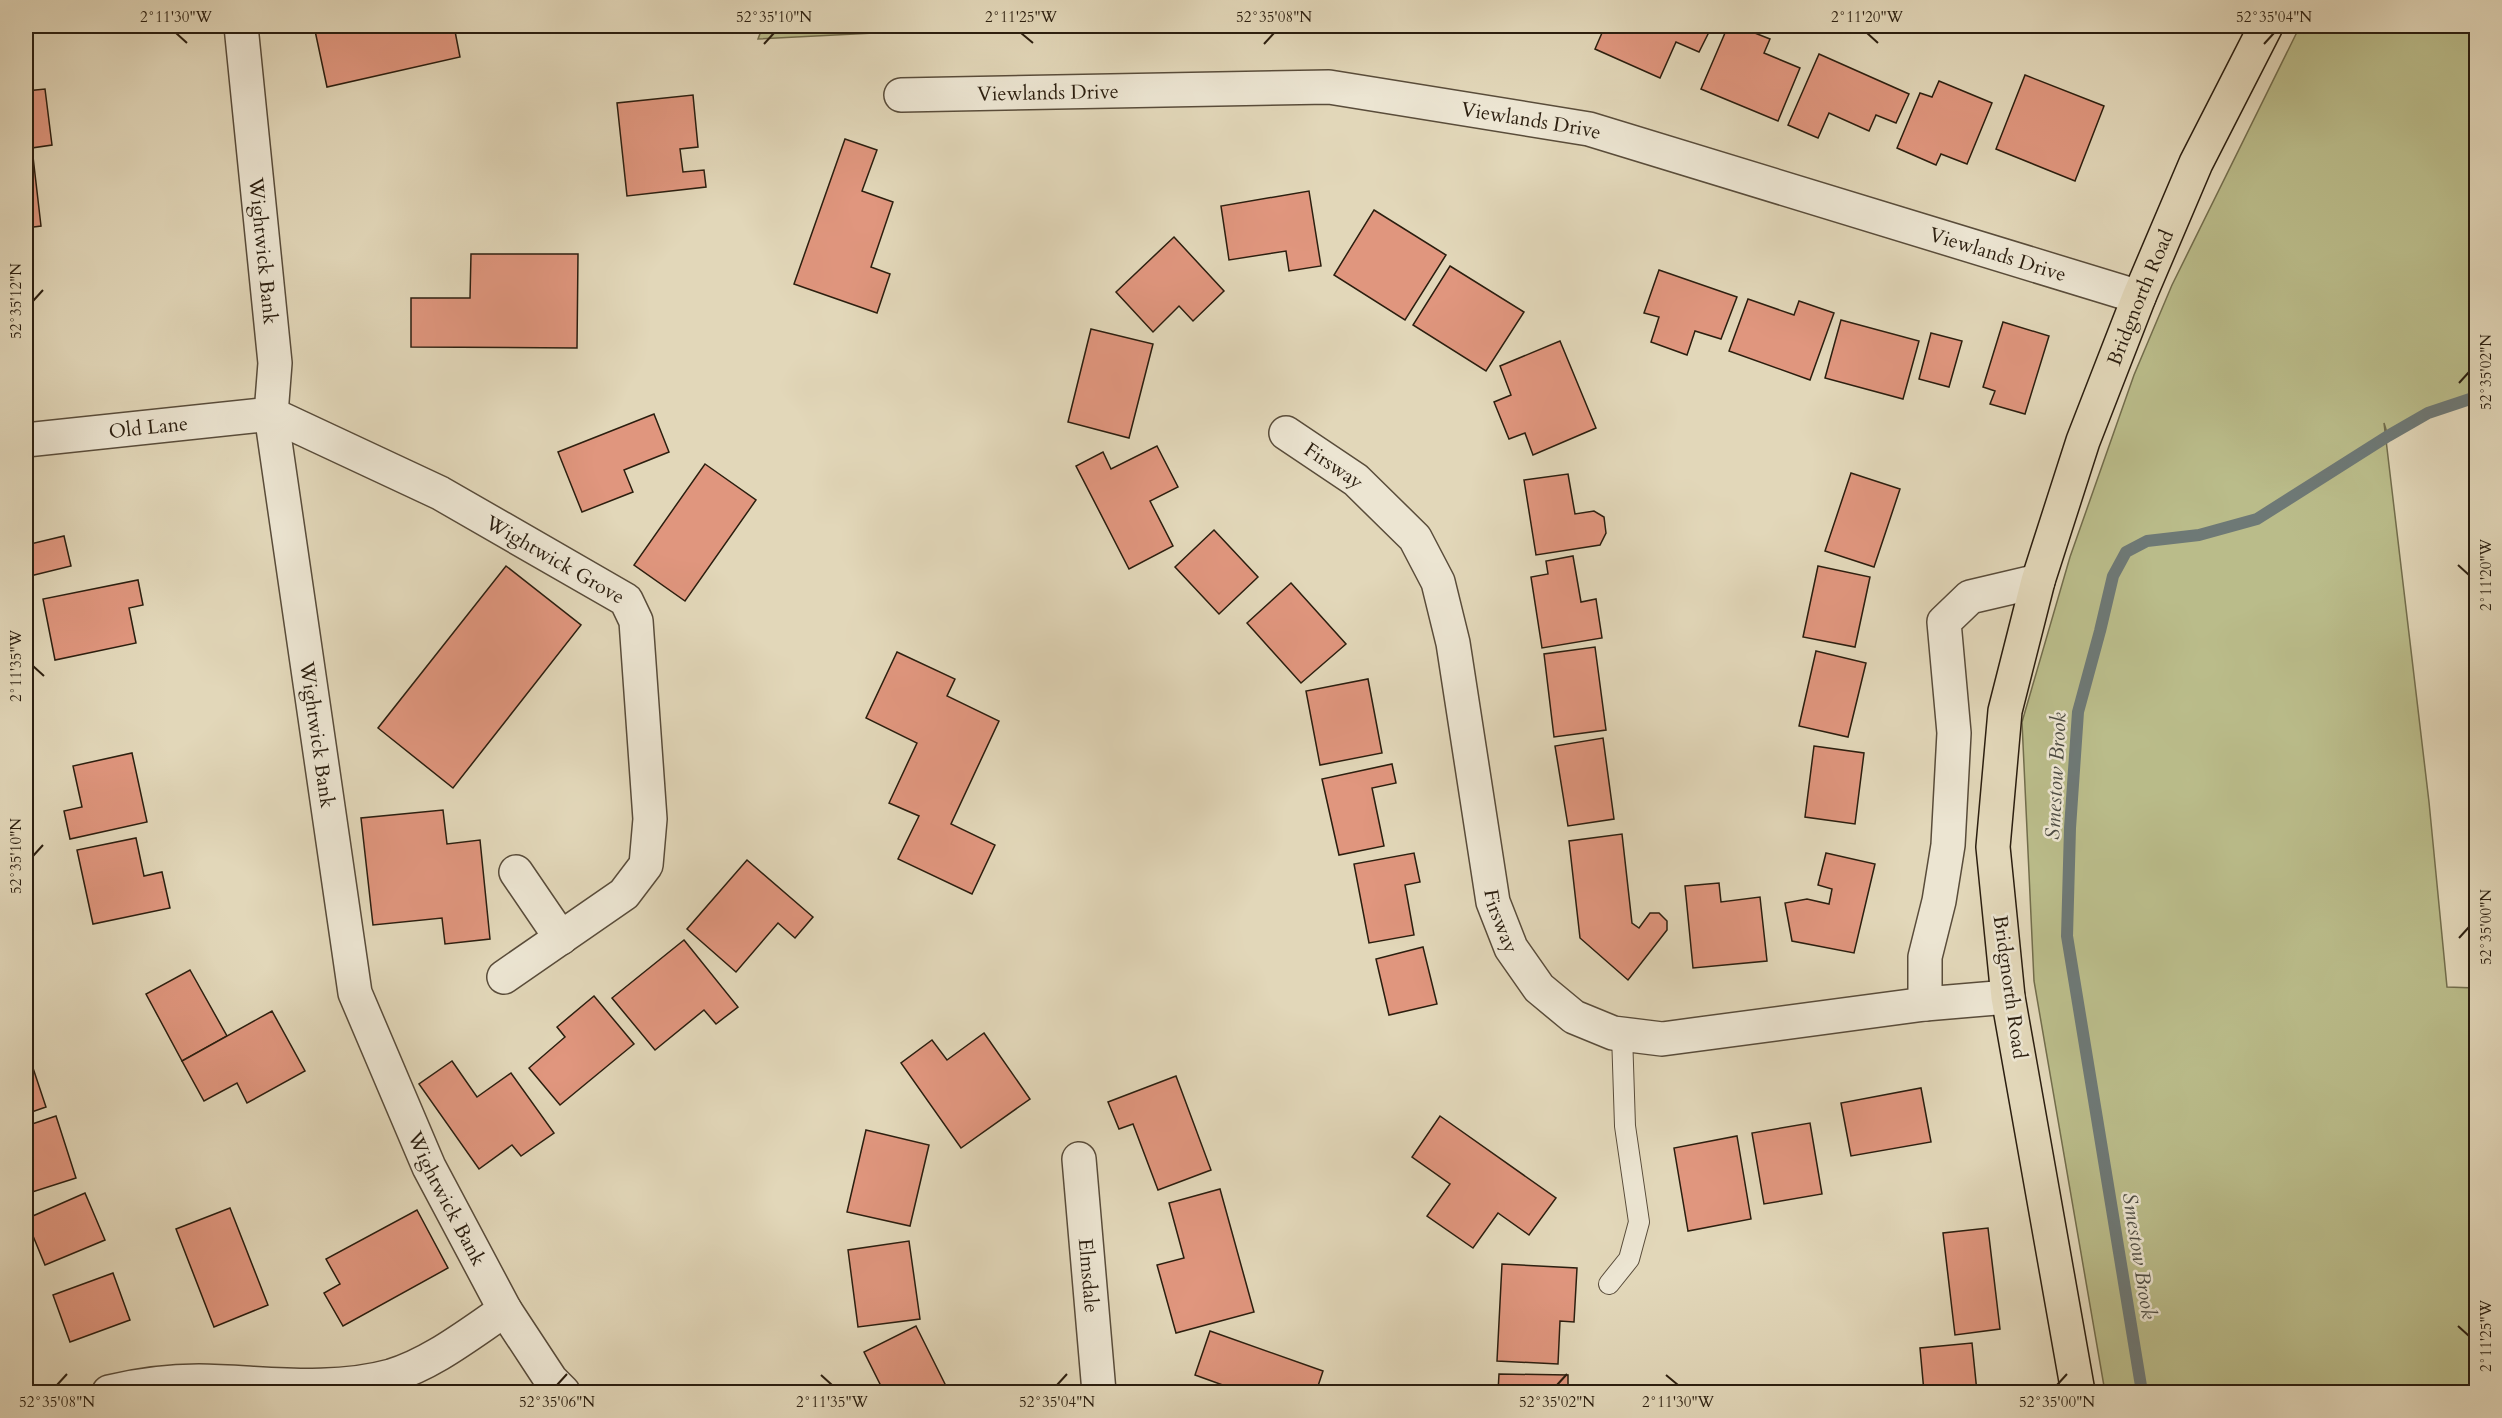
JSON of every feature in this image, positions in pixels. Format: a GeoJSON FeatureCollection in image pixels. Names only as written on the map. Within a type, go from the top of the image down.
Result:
{"type":"FeatureCollection","features":[{"type":"Feature","properties":{"kind":"highway","name":"Bridgnorth Road"},"geometry":{"type":"LineString","coordinates":[[2078,1392],[2008,997],[1994,847],[2005,711],[2038,581],[2083,441],[2139,297],[2196,162],[2266,26]]}},
{"type":"Feature","properties":{"kind":"street","name":"Wightwick Bank"},"geometry":{"type":"LineString","coordinates":[[241,26],[275,363],[271,414],[355,993],[429,1167],[505,1310],[551,1380],[563,1392]]}},
{"type":"Feature","properties":{"kind":"street","name":"Viewlands Drive"},"geometry":{"type":"LineString","coordinates":[[901,95],[1329,87],[1589,129],[2139,297]]}},
{"type":"Feature","properties":{"kind":"street","name":"Old Lane"},"geometry":{"type":"LineString","coordinates":[[26,440],[271,414]]}},
{"type":"Feature","properties":{"kind":"street","name":"Wightwick Grove"},"geometry":{"type":"LineString","coordinates":[[271,414],[440,493],[626,600],[636,621],[650,819],[646,865],[624,894],[504,977]]}},
{"type":"Feature","properties":{"kind":"street","name":"Firsway"},"geometry":{"type":"LineString","coordinates":[[1286,433],[1356,480],[1415,538],[1438,582],[1453,643],[1493,902],[1511,948],[1539,988],[1574,1017],[1622,1034],[1662,1039],[1925,1004],[2008,997]]}},
{"type":"Feature","properties":{"kind":"street"},"geometry":{"type":"LineString","coordinates":[[1925,1004],[1925,957],[1939,901],[1948,845],[1953,755],[1954,733],[1944,622],[1971,597],[2038,581]]}},
{"type":"Feature","properties":{"kind":"street"},"geometry":{"type":"LineString","coordinates":[[516,872],[561,938]]}},
{"type":"Feature","properties":{"kind":"street","name":"Elmsdale"},"geometry":{"type":"LineString","coordinates":[[1079,1159],[1099,1392]]}},
{"type":"Feature","properties":{"kind":"street"},"geometry":{"type":"LineString","coordinates":[[128,1390],[197,1381],[341,1386],[392,1375],[443,1353],[505,1310]]}},
{"type":"Feature","properties":{"kind":"lane"},"geometry":{"type":"LineString","coordinates":[[1609,1284],[1629,1259],[1639,1222],[1625,1126],[1622,1034]]}},
{"type":"Feature","properties":{"kind":"green space"},"geometry":{"type":"Polygon","coordinates":[[[763,26],[1011,26],[758,39],[763,26]]]}},
{"type":"Feature","properties":{"kind":"green space"},"geometry":{"type":"Polygon","coordinates":[[[2300,26],[2476,26],[2476,397],[2428,413],[2388,436],[2384,423],[2429,802],[2447,987],[2476,988],[2476,1392],[2105,1392],[2034,981],[2022,722],[2070,557],[2134,375],[2172,285],[2300,26]]]}},
{"type":"Feature","properties":{"kind":"building"},"geometry":{"type":"Polygon","coordinates":[[[314,26],[454,26],[460,57],[327,87],[314,26]]]}},
{"type":"Feature","properties":{"kind":"building"},"geometry":{"type":"Polygon","coordinates":[[[1605,26],[1712,26],[1699,52],[1676,42],[1660,78],[1595,49],[1605,26]]]}},
{"type":"Feature","properties":{"kind":"building"},"geometry":{"type":"Polygon","coordinates":[[[1728,26],[1737,26],[1770,39],[1764,53],[1800,68],[1778,121],[1701,89],[1728,26]]]}},
{"type":"Feature","properties":{"kind":"building"},"geometry":{"type":"Polygon","coordinates":[[[1819,54],[1909,94],[1896,123],[1876,115],[1869,131],[1829,113],[1818,138],[1788,125],[1819,54]]]}},
{"type":"Feature","properties":{"kind":"building"},"geometry":{"type":"Polygon","coordinates":[[[2025,75],[2104,106],[2075,181],[1996,149],[2025,75]]]}},
{"type":"Feature","properties":{"kind":"building"},"geometry":{"type":"Polygon","coordinates":[[[1939,81],[1992,103],[1967,164],[1941,154],[1936,165],[1897,148],[1920,93],[1932,97],[1939,81]]]}},
{"type":"Feature","properties":{"kind":"building"},"geometry":{"type":"Polygon","coordinates":[[[45,89],[52,145],[32,148],[41,226],[26,228],[26,91],[45,89]]]}},
{"type":"Feature","properties":{"kind":"building"},"geometry":{"type":"Polygon","coordinates":[[[693,95],[698,147],[680,149],[683,172],[704,170],[706,187],[627,196],[617,103],[693,95]]]}},
{"type":"Feature","properties":{"kind":"building"},"geometry":{"type":"Polygon","coordinates":[[[845,139],[877,150],[862,191],[893,202],[871,267],[890,274],[877,313],[794,284],[845,139]]]}},
{"type":"Feature","properties":{"kind":"building"},"geometry":{"type":"Polygon","coordinates":[[[1309,191],[1321,266],[1289,271],[1286,251],[1229,260],[1221,206],[1309,191]]]}},
{"type":"Feature","properties":{"kind":"building"},"geometry":{"type":"Polygon","coordinates":[[[1374,210],[1446,255],[1405,320],[1334,275],[1374,210]]]}},
{"type":"Feature","properties":{"kind":"building"},"geometry":{"type":"Polygon","coordinates":[[[1174,237],[1224,291],[1193,321],[1179,306],[1153,332],[1116,292],[1174,237]]]}},
{"type":"Feature","properties":{"kind":"building"},"geometry":{"type":"Polygon","coordinates":[[[471,254],[578,254],[577,348],[411,347],[411,298],[470,298],[471,254]]]}},
{"type":"Feature","properties":{"kind":"building"},"geometry":{"type":"Polygon","coordinates":[[[1450,266],[1524,312],[1486,371],[1413,325],[1450,266]]]}},
{"type":"Feature","properties":{"kind":"building"},"geometry":{"type":"Polygon","coordinates":[[[1659,270],[1737,297],[1721,339],[1695,331],[1687,355],[1651,342],[1659,317],[1644,313],[1659,270]]]}},
{"type":"Feature","properties":{"kind":"building"},"geometry":{"type":"Polygon","coordinates":[[[1748,299],[1794,315],[1799,301],[1834,313],[1810,380],[1729,351],[1748,299]]]}},
{"type":"Feature","properties":{"kind":"building"},"geometry":{"type":"Polygon","coordinates":[[[1841,320],[1919,341],[1903,399],[1825,378],[1841,320]]]}},
{"type":"Feature","properties":{"kind":"building"},"geometry":{"type":"Polygon","coordinates":[[[2003,322],[2049,336],[2025,414],[1990,404],[1995,391],[1983,387],[2003,322]]]}},
{"type":"Feature","properties":{"kind":"building"},"geometry":{"type":"Polygon","coordinates":[[[1091,329],[1153,344],[1129,438],[1068,422],[1091,329]]]}},
{"type":"Feature","properties":{"kind":"building"},"geometry":{"type":"Polygon","coordinates":[[[1931,333],[1962,341],[1949,387],[1919,379],[1931,333]]]}},
{"type":"Feature","properties":{"kind":"building"},"geometry":{"type":"Polygon","coordinates":[[[1560,341],[1596,428],[1533,455],[1525,433],[1509,439],[1494,402],[1511,395],[1500,366],[1560,341]]]}},
{"type":"Feature","properties":{"kind":"building"},"geometry":{"type":"Polygon","coordinates":[[[654,414],[669,452],[624,470],[633,492],[582,512],[558,452],[654,414]]]}},
{"type":"Feature","properties":{"kind":"building"},"geometry":{"type":"Polygon","coordinates":[[[1157,446],[1178,487],[1150,501],[1173,546],[1129,569],[1076,466],[1103,452],[1111,469],[1157,446]]]}},
{"type":"Feature","properties":{"kind":"building"},"geometry":{"type":"Polygon","coordinates":[[[705,464],[756,500],[685,601],[634,565],[705,464]]]}},
{"type":"Feature","properties":{"kind":"building"},"geometry":{"type":"Polygon","coordinates":[[[1851,473],[1900,489],[1874,567],[1825,551],[1851,473]]]}},
{"type":"Feature","properties":{"kind":"building"},"geometry":{"type":"Polygon","coordinates":[[[1568,474],[1575,514],[1594,511],[1604,517],[1606,533],[1600,545],[1536,555],[1524,480],[1568,474]]]}},
{"type":"Feature","properties":{"kind":"building"},"geometry":{"type":"Polygon","coordinates":[[[1214,530],[1258,577],[1219,614],[1175,567],[1214,530]]]}},
{"type":"Feature","properties":{"kind":"building"},"geometry":{"type":"Polygon","coordinates":[[[64,536],[71,566],[26,577],[26,545],[64,536]]]}},
{"type":"Feature","properties":{"kind":"building"},"geometry":{"type":"Polygon","coordinates":[[[1573,556],[1581,602],[1596,599],[1602,638],[1542,648],[1531,577],[1548,574],[1546,561],[1573,556]]]}},
{"type":"Feature","properties":{"kind":"building"},"geometry":{"type":"Polygon","coordinates":[[[506,566],[581,625],[453,788],[378,728],[506,566]]]}},
{"type":"Feature","properties":{"kind":"building"},"geometry":{"type":"Polygon","coordinates":[[[1818,566],[1870,577],[1855,647],[1803,637],[1818,566]]]}},
{"type":"Feature","properties":{"kind":"building"},"geometry":{"type":"Polygon","coordinates":[[[138,580],[143,605],[129,608],[136,643],[55,660],[43,599],[138,580]]]}},
{"type":"Feature","properties":{"kind":"building"},"geometry":{"type":"Polygon","coordinates":[[[1291,583],[1346,644],[1301,683],[1247,623],[1291,583]]]}},
{"type":"Feature","properties":{"kind":"building"},"geometry":{"type":"Polygon","coordinates":[[[1595,647],[1606,730],[1554,737],[1544,654],[1595,647]]]}},
{"type":"Feature","properties":{"kind":"building"},"geometry":{"type":"Polygon","coordinates":[[[1816,651],[1866,663],[1848,737],[1799,726],[1816,651]]]}},
{"type":"Feature","properties":{"kind":"building"},"geometry":{"type":"Polygon","coordinates":[[[897,652],[955,679],[947,696],[999,721],[951,824],[995,845],[972,894],[898,859],[919,816],[889,803],[917,743],[866,718],[897,652]]]}},
{"type":"Feature","properties":{"kind":"building"},"geometry":{"type":"Polygon","coordinates":[[[1368,679],[1382,753],[1320,765],[1306,691],[1368,679]]]}},
{"type":"Feature","properties":{"kind":"building"},"geometry":{"type":"Polygon","coordinates":[[[1603,738],[1614,819],[1568,826],[1555,746],[1603,738]]]}},
{"type":"Feature","properties":{"kind":"building"},"geometry":{"type":"Polygon","coordinates":[[[1814,746],[1864,753],[1855,824],[1805,817],[1814,746]]]}},
{"type":"Feature","properties":{"kind":"building"},"geometry":{"type":"Polygon","coordinates":[[[132,753],[147,822],[70,839],[64,811],[82,807],[73,766],[132,753]]]}},
{"type":"Feature","properties":{"kind":"building"},"geometry":{"type":"Polygon","coordinates":[[[1392,764],[1396,783],[1372,788],[1384,846],[1339,855],[1322,779],[1392,764]]]}},
{"type":"Feature","properties":{"kind":"building"},"geometry":{"type":"Polygon","coordinates":[[[443,810],[447,844],[480,840],[490,939],[445,944],[442,918],[373,925],[361,818],[443,810]]]}},
{"type":"Feature","properties":{"kind":"building"},"geometry":{"type":"Polygon","coordinates":[[[1622,834],[1632,923],[1639,928],[1650,913],[1659,913],[1667,921],[1667,930],[1628,980],[1580,938],[1569,841],[1622,834]]]}},
{"type":"Feature","properties":{"kind":"building"},"geometry":{"type":"Polygon","coordinates":[[[136,838],[144,876],[162,872],[170,908],[93,924],[77,850],[136,838]]]}},
{"type":"Feature","properties":{"kind":"building"},"geometry":{"type":"Polygon","coordinates":[[[1414,853],[1420,882],[1405,885],[1414,935],[1369,943],[1354,864],[1414,853]]]}},
{"type":"Feature","properties":{"kind":"building"},"geometry":{"type":"Polygon","coordinates":[[[1826,853],[1875,864],[1854,953],[1792,941],[1785,903],[1807,899],[1829,904],[1832,889],[1818,885],[1826,853]]]}},
{"type":"Feature","properties":{"kind":"building"},"geometry":{"type":"Polygon","coordinates":[[[747,860],[813,917],[795,938],[778,923],[736,972],[687,929],[747,860]]]}},
{"type":"Feature","properties":{"kind":"building"},"geometry":{"type":"Polygon","coordinates":[[[1719,883],[1721,902],[1760,897],[1767,961],[1693,968],[1685,886],[1719,883]]]}},
{"type":"Feature","properties":{"kind":"building"},"geometry":{"type":"Polygon","coordinates":[[[684,940],[738,1007],[716,1024],[704,1010],[655,1050],[612,998],[684,940]]]}},
{"type":"Feature","properties":{"kind":"building"},"geometry":{"type":"Polygon","coordinates":[[[1423,947],[1437,1004],[1389,1015],[1376,959],[1423,947]]]}},
{"type":"Feature","properties":{"kind":"building"},"geometry":{"type":"Polygon","coordinates":[[[190,970],[227,1036],[182,1061],[146,994],[190,970]]]}},
{"type":"Feature","properties":{"kind":"building"},"geometry":{"type":"Polygon","coordinates":[[[594,996],[634,1044],[560,1105],[529,1068],[565,1037],[557,1027],[594,996]]]}},
{"type":"Feature","properties":{"kind":"building"},"geometry":{"type":"Polygon","coordinates":[[[272,1011],[305,1071],[247,1103],[237,1083],[204,1101],[182,1061],[272,1011]]]}},
{"type":"Feature","properties":{"kind":"building"},"geometry":{"type":"Polygon","coordinates":[[[984,1033],[1030,1099],[961,1148],[901,1063],[932,1040],[947,1060],[984,1033]]]}},
{"type":"Feature","properties":{"kind":"building"},"geometry":{"type":"Polygon","coordinates":[[[26,1047],[46,1107],[26,1114],[26,1047]]]}},
{"type":"Feature","properties":{"kind":"building"},"geometry":{"type":"Polygon","coordinates":[[[452,1061],[477,1097],[511,1073],[554,1133],[521,1156],[512,1145],[479,1169],[419,1084],[452,1061]]]}},
{"type":"Feature","properties":{"kind":"building"},"geometry":{"type":"Polygon","coordinates":[[[1176,1076],[1211,1170],[1158,1190],[1133,1124],[1119,1129],[1108,1102],[1176,1076]]]}},
{"type":"Feature","properties":{"kind":"building"},"geometry":{"type":"Polygon","coordinates":[[[1921,1088],[1931,1142],[1851,1156],[1841,1103],[1921,1088]]]}},
{"type":"Feature","properties":{"kind":"building"},"geometry":{"type":"Polygon","coordinates":[[[56,1116],[76,1178],[26,1194],[26,1126],[56,1116]]]}},
{"type":"Feature","properties":{"kind":"building"},"geometry":{"type":"Polygon","coordinates":[[[1440,1116],[1556,1198],[1529,1235],[1498,1213],[1473,1248],[1427,1216],[1450,1184],[1412,1157],[1440,1116]]]}},
{"type":"Feature","properties":{"kind":"building"},"geometry":{"type":"Polygon","coordinates":[[[1810,1123],[1822,1194],[1764,1204],[1752,1133],[1810,1123]]]}},
{"type":"Feature","properties":{"kind":"building"},"geometry":{"type":"Polygon","coordinates":[[[866,1130],[929,1145],[910,1226],[847,1212],[866,1130]]]}},
{"type":"Feature","properties":{"kind":"building"},"geometry":{"type":"Polygon","coordinates":[[[1737,1136],[1751,1219],[1688,1231],[1674,1148],[1737,1136]]]}},
{"type":"Feature","properties":{"kind":"building"},"geometry":{"type":"Polygon","coordinates":[[[1220,1189],[1254,1312],[1176,1333],[1157,1265],[1184,1258],[1169,1203],[1220,1189]]]}},
{"type":"Feature","properties":{"kind":"building"},"geometry":{"type":"Polygon","coordinates":[[[85,1193],[105,1240],[45,1265],[26,1219],[85,1193]]]}},
{"type":"Feature","properties":{"kind":"building"},"geometry":{"type":"Polygon","coordinates":[[[230,1208],[268,1305],[214,1327],[176,1229],[230,1208]]]}},
{"type":"Feature","properties":{"kind":"building"},"geometry":{"type":"Polygon","coordinates":[[[417,1210],[448,1268],[343,1326],[324,1293],[340,1284],[326,1259],[417,1210]]]}},
{"type":"Feature","properties":{"kind":"building"},"geometry":{"type":"Polygon","coordinates":[[[1988,1228],[2000,1329],[1955,1335],[1943,1233],[1988,1228]]]}},
{"type":"Feature","properties":{"kind":"building"},"geometry":{"type":"Polygon","coordinates":[[[909,1241],[920,1319],[858,1327],[848,1250],[909,1241]]]}},
{"type":"Feature","properties":{"kind":"building"},"geometry":{"type":"Polygon","coordinates":[[[1502,1264],[1577,1268],[1574,1322],[1560,1321],[1558,1364],[1497,1361],[1502,1264]]]}},
{"type":"Feature","properties":{"kind":"building"},"geometry":{"type":"Polygon","coordinates":[[[113,1273],[130,1320],[70,1342],[53,1295],[113,1273]]]}},
{"type":"Feature","properties":{"kind":"building"},"geometry":{"type":"Polygon","coordinates":[[[916,1326],[949,1392],[884,1392],[864,1352],[916,1326]]]}},
{"type":"Feature","properties":{"kind":"building"},"geometry":{"type":"Polygon","coordinates":[[[1210,1331],[1323,1371],[1316,1392],[1242,1392],[1195,1375],[1210,1331]]]}},
{"type":"Feature","properties":{"kind":"building"},"geometry":{"type":"Polygon","coordinates":[[[1972,1343],[1977,1392],[1924,1392],[1920,1348],[1972,1343]]]}},
{"type":"Feature","properties":{"kind":"building"},"geometry":{"type":"Polygon","coordinates":[[[1499,1374],[1568,1375],[1568,1392],[1498,1392],[1499,1374]]]}},
{"type":"Feature","properties":{"kind":"waterway","name":"Smestow Brook"},"geometry":{"type":"LineString","coordinates":[[2142,1392],[2067,936],[2070,828],[2078,712],[2113,576],[2126,552],[2147,541],[2199,535],[2257,519],[2428,413],[2476,397]]}}]}
